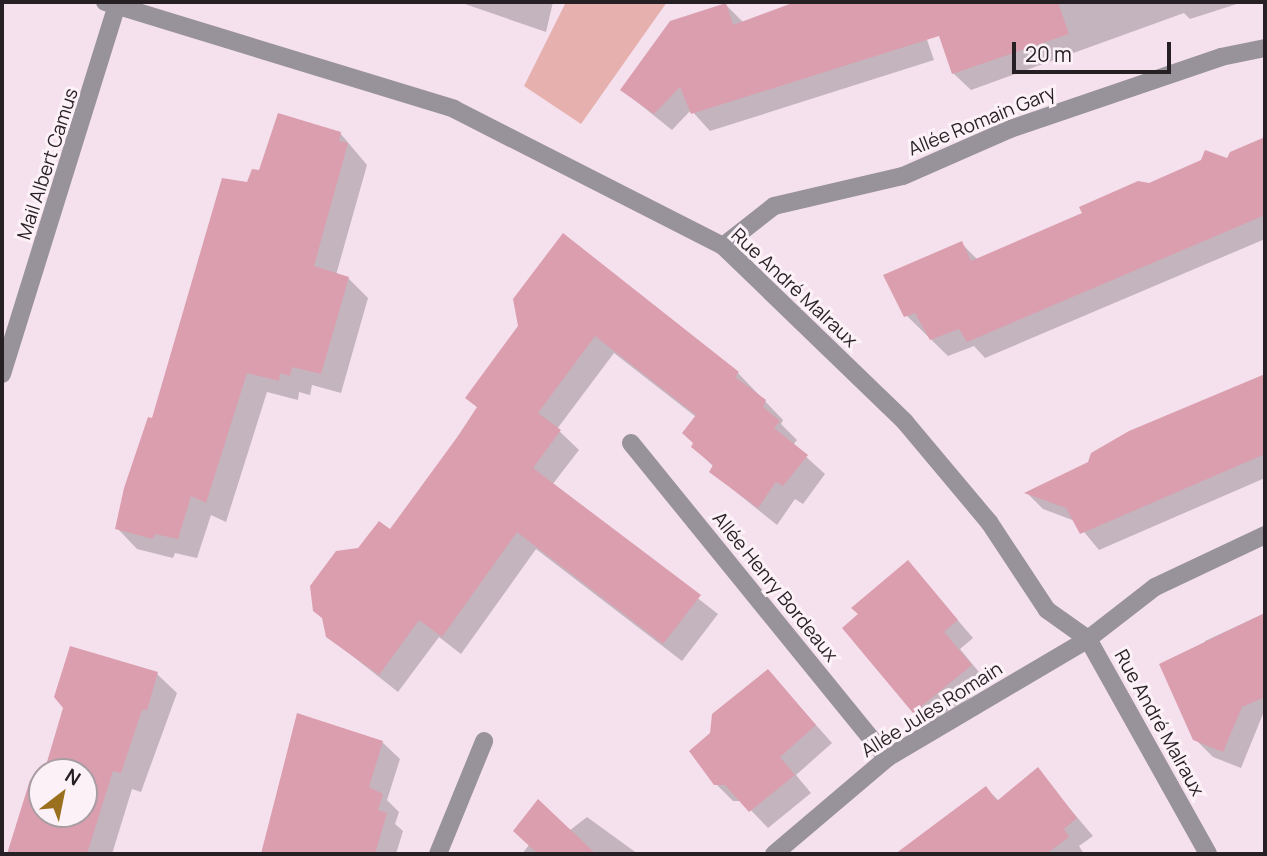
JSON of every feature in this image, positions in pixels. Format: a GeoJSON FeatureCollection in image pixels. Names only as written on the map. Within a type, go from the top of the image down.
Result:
{"type":"FeatureCollection","features":[{"type":"Feature","properties":{"kind":"street","name":"Rue André Malraux"},"geometry":{"type":"LineString","coordinates":[[113,3],[454,108],[723,246],[905,422],[989,522],[1047,610],[1088,639],[1208,854]]}},
{"type":"Feature","properties":{"kind":"street","name":"Mail Albert Camus"},"geometry":{"type":"LineString","coordinates":[[2,374],[113,3]]}},
{"type":"Feature","properties":{"kind":"street","name":"Allée Romain Gary"},"geometry":{"type":"LineString","coordinates":[[723,246],[774,206],[903,176],[1010,129],[1221,57],[1265,48]]}},
{"type":"Feature","properties":{"kind":"street","name":"Allée Henry Bordeaux"},"geometry":{"type":"LineString","coordinates":[[631,443],[887,758]]}},
{"type":"Feature","properties":{"kind":"street","name":"Allée Jules Romain"},"geometry":{"type":"LineString","coordinates":[[774,854],[887,758],[1088,639],[1155,587],[1265,535]]}},
{"type":"Feature","properties":{"kind":"street"},"geometry":{"type":"LineString","coordinates":[[438,854],[484,741]]}},
{"type":"Feature","properties":{"kind":"shaded area"},"geometry":{"type":"Polygon","coordinates":[[[566,2],[667,2],[581,124],[524,86],[566,2]]]}},
{"type":"Feature","properties":{"kind":"building"},"geometry":{"type":"Polygon","coordinates":[[[795,2],[1058,2],[1069,34],[952,74],[939,36],[691,114],[680,87],[654,114],[620,90],[670,21],[726,3],[733,25],[795,2]]]}},
{"type":"Feature","properties":{"kind":"building"},"geometry":{"type":"Polygon","coordinates":[[[278,113],[341,132],[339,141],[348,143],[314,266],[349,277],[321,374],[292,367],[290,376],[280,373],[279,381],[247,373],[206,503],[191,496],[178,539],[155,534],[153,539],[115,529],[124,488],[148,417],[152,418],[222,178],[247,182],[252,169],[259,170],[278,113]]]}},
{"type":"Feature","properties":{"kind":"building"},"geometry":{"type":"Polygon","coordinates":[[[1265,137],[1265,215],[967,342],[959,329],[930,340],[915,313],[904,317],[883,275],[962,241],[971,261],[1082,213],[1079,207],[1138,181],[1149,183],[1201,160],[1205,150],[1227,158],[1230,152],[1265,137]]]}},
{"type":"Feature","properties":{"kind":"building"},"geometry":{"type":"Polygon","coordinates":[[[563,233],[739,372],[735,377],[766,400],[763,407],[780,421],[774,428],[808,455],[783,486],[776,482],[758,508],[709,472],[713,465],[691,447],[693,443],[682,433],[696,415],[595,336],[538,413],[561,430],[533,468],[701,595],[663,644],[517,532],[442,637],[419,620],[379,675],[326,637],[322,618],[313,611],[310,586],[336,551],[358,548],[379,521],[390,529],[458,436],[477,407],[465,398],[518,326],[513,299],[563,233]]]}},
{"type":"Feature","properties":{"kind":"building"},"geometry":{"type":"Polygon","coordinates":[[[1265,374],[1265,454],[1080,534],[1066,508],[1024,493],[1088,462],[1091,453],[1129,431],[1265,374]]]}},
{"type":"Feature","properties":{"kind":"building"},"geometry":{"type":"Polygon","coordinates":[[[908,560],[958,620],[944,632],[972,665],[913,713],[842,628],[858,614],[851,608],[908,560]]]}},
{"type":"Feature","properties":{"kind":"building"},"geometry":{"type":"Polygon","coordinates":[[[1265,613],[1265,697],[1242,707],[1223,752],[1193,740],[1159,664],[1265,613]]]}},
{"type":"Feature","properties":{"kind":"building"},"geometry":{"type":"Polygon","coordinates":[[[70,646],[158,672],[147,710],[142,710],[121,773],[113,771],[98,819],[98,758],[48,758],[63,708],[54,697],[70,646]]]}},
{"type":"Feature","properties":{"kind":"building"},"geometry":{"type":"Polygon","coordinates":[[[768,669],[816,725],[780,757],[795,775],[749,812],[725,785],[714,785],[689,751],[710,733],[712,714],[768,669]]]}},
{"type":"Feature","properties":{"kind":"building"},"geometry":{"type":"Polygon","coordinates":[[[297,713],[383,741],[369,787],[383,794],[378,810],[387,813],[375,854],[261,854],[297,713]]]}},
{"type":"Feature","properties":{"kind":"building"},"geometry":{"type":"Polygon","coordinates":[[[1038,767],[1077,818],[1064,829],[1069,837],[1046,854],[895,854],[986,786],[997,801],[1038,767]]]}},
{"type":"Feature","properties":{"kind":"building"},"geometry":{"type":"Polygon","coordinates":[[[28,786],[28,828],[95,828],[87,854],[7,854],[28,786]]]}},
{"type":"Feature","properties":{"kind":"building"},"geometry":{"type":"Polygon","coordinates":[[[538,799],[596,854],[538,854],[513,831],[538,799]]]}}]}
